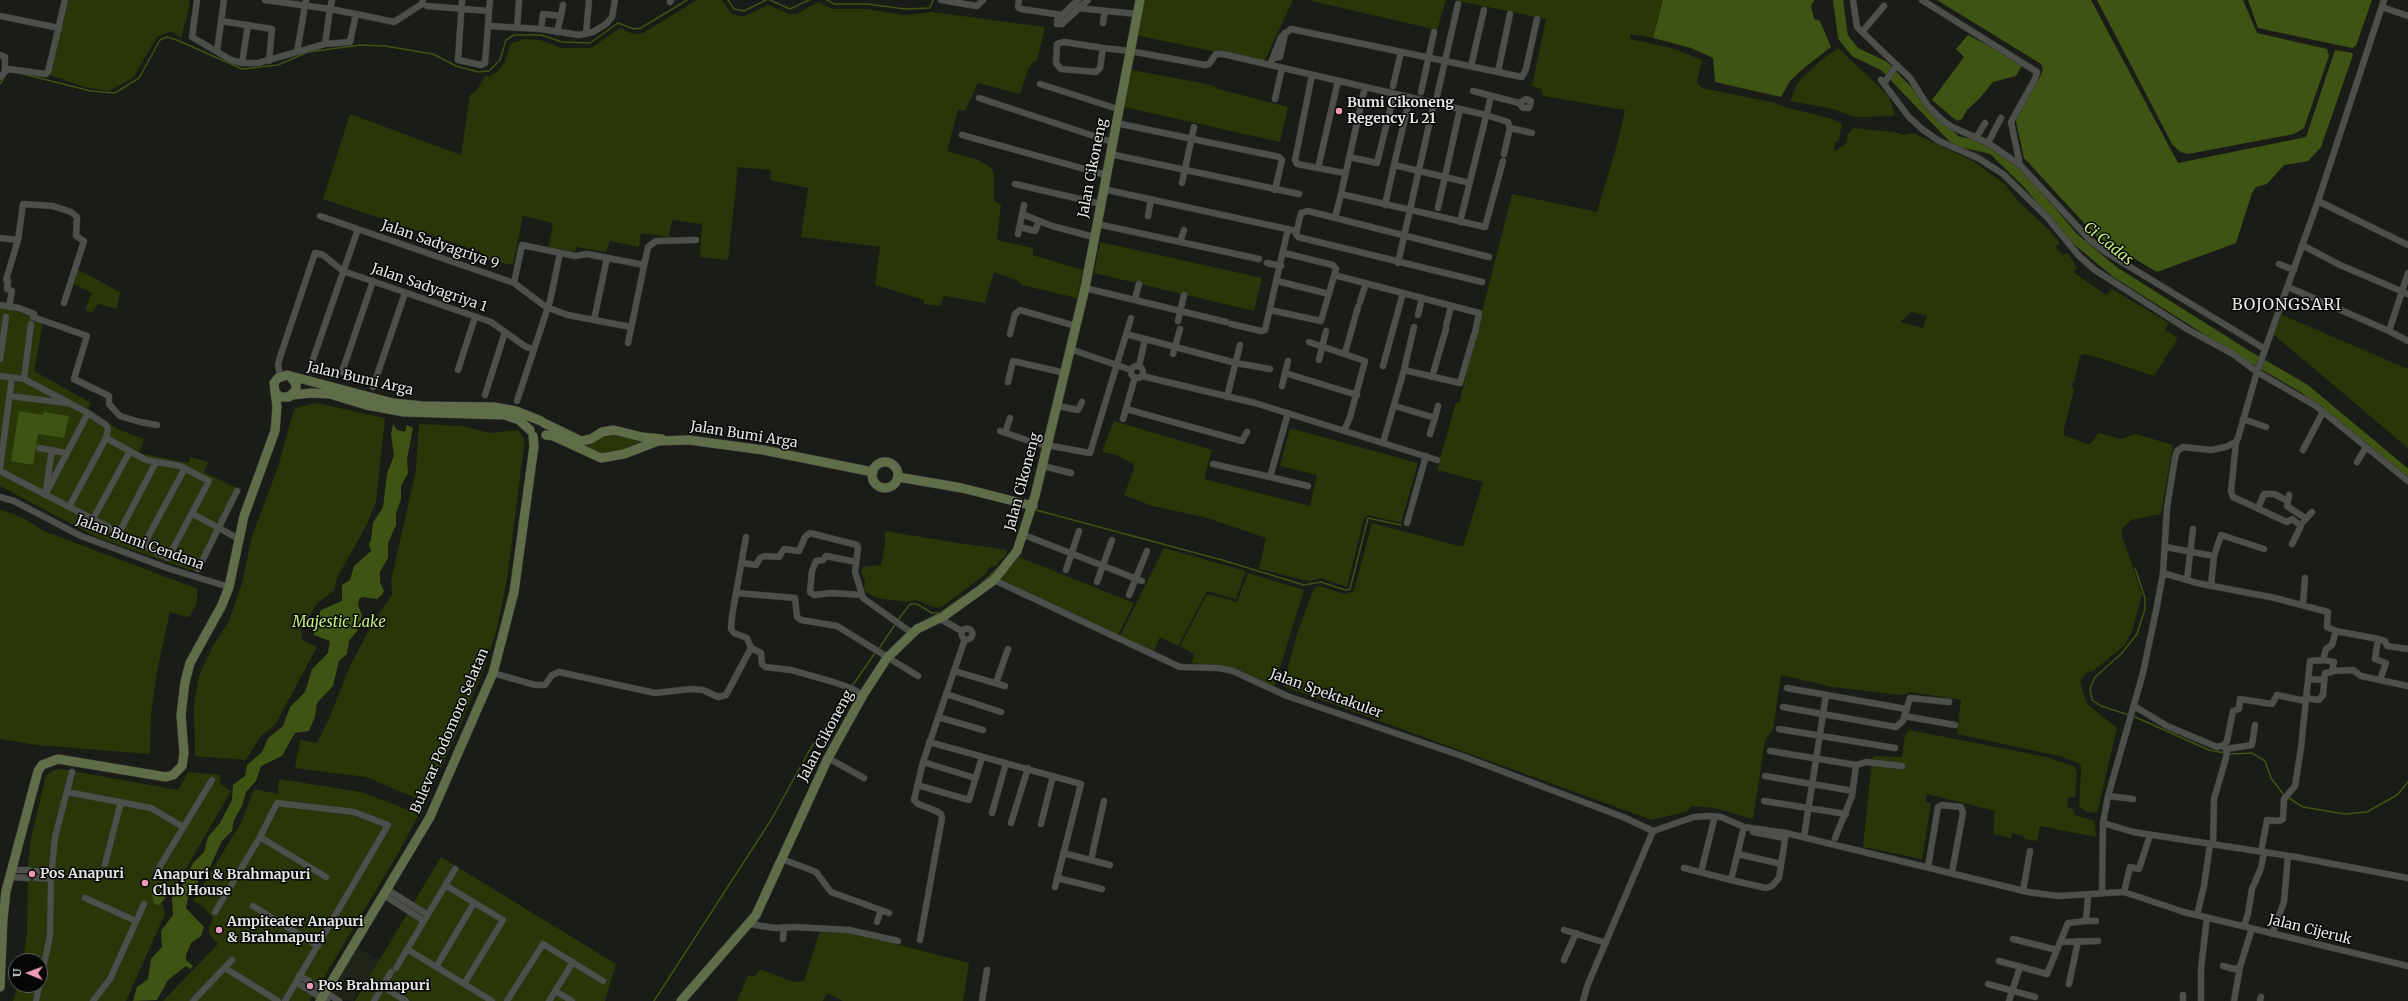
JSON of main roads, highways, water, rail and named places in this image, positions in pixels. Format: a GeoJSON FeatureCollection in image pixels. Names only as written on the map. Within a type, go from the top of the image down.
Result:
{"type":"FeatureCollection","features":[{"type":"Feature","properties":{"kind":"water"},"geometry":{"type":"Polygon","coordinates":[[[1663,0],[1815,0],[1811,5],[1814,19],[1820,21],[1831,47],[1805,67],[1790,81],[1781,97],[1715,82],[1713,58],[1691,48],[1653,38],[1663,0]]]}},
{"type":"Feature","properties":{"kind":"water"},"geometry":{"type":"Polygon","coordinates":[[[1937,0],[2091,0],[2178,163],[2306,137],[2335,50],[2352,53],[2353,55],[2321,147],[2308,161],[2284,165],[2267,184],[2256,187],[2252,193],[2236,243],[2157,272],[2097,237],[2024,158],[2016,122],[2017,115],[2040,77],[2043,69],[2041,64],[1937,0]]]}},
{"type":"Feature","properties":{"kind":"water"},"geometry":{"type":"Polygon","coordinates":[[[2097,0],[2243,0],[2257,33],[2327,49],[2329,56],[2304,128],[2294,134],[2188,154],[2180,152],[2172,144],[2097,0]]]}},
{"type":"Feature","properties":{"kind":"water"},"geometry":{"type":"Polygon","coordinates":[[[2248,0],[2372,0],[2356,46],[2352,48],[2258,28],[2248,0]]]}},
{"type":"Feature","properties":{"kind":"water"},"geometry":{"type":"Polygon","coordinates":[[[1968,35],[2023,64],[2016,76],[1993,82],[1979,99],[1967,110],[1962,119],[1957,121],[1932,100],[1964,57],[1956,49],[1968,35]]]}},
{"type":"Feature","properties":{"kind":"water"},"geometry":{"type":"Polygon","coordinates":[[[19,411],[43,415],[44,412],[69,416],[64,438],[38,434],[33,465],[11,461],[19,411]]]}},
{"type":"Feature","properties":{"kind":"water","name":"Majestic Lake"},"geometry":{"type":"Polygon","coordinates":[[[393,424],[397,430],[405,432],[407,425],[413,428],[407,459],[408,473],[401,486],[401,499],[396,513],[396,525],[388,543],[388,558],[380,572],[380,582],[384,591],[377,599],[362,597],[359,599],[358,605],[362,615],[357,631],[349,641],[347,654],[339,661],[333,686],[317,703],[315,717],[309,731],[295,733],[282,756],[261,766],[256,781],[246,792],[242,806],[234,820],[232,831],[222,841],[209,869],[201,874],[195,889],[188,898],[186,908],[204,927],[201,936],[191,943],[186,955],[186,960],[193,966],[190,969],[186,966],[168,980],[157,1000],[133,1001],[137,987],[148,979],[151,959],[162,947],[161,931],[173,915],[172,897],[182,886],[193,863],[204,852],[208,837],[220,823],[232,800],[233,785],[245,776],[247,765],[262,752],[268,738],[283,726],[290,707],[305,692],[312,669],[328,653],[330,641],[314,635],[313,631],[321,610],[342,601],[342,585],[350,580],[354,566],[371,551],[369,544],[371,540],[373,523],[383,507],[387,474],[394,455],[391,434],[393,424]]]}},
{"type":"Feature","properties":{"kind":"water"},"geometry":{"type":"Polygon","coordinates":[[[167,884],[171,886],[166,895],[159,905],[154,904],[152,895],[162,890],[167,884]]]}},
{"type":"Feature","properties":{"kind":"waterway"},"geometry":{"type":"LineString","coordinates":[[19,73],[91,91],[115,93],[139,78],[160,40],[167,37],[242,69],[278,65],[308,52],[360,45],[385,46],[433,54],[456,66],[478,72],[489,71],[500,60],[506,40],[514,35],[541,35],[562,42],[590,43],[618,23],[634,29],[641,28],[687,0]]}},
{"type":"Feature","properties":{"kind":"waterway"},"geometry":{"type":"LineString","coordinates":[[728,0],[734,9],[744,11],[766,0]]}},
{"type":"Feature","properties":{"kind":"waterway"},"geometry":{"type":"LineString","coordinates":[[770,0],[790,9],[809,0]]}},
{"type":"Feature","properties":{"kind":"waterway"},"geometry":{"type":"LineString","coordinates":[[827,0],[834,4],[867,4],[905,9],[930,8],[933,0]]}},
{"type":"Feature","properties":{"kind":"waterway","name":"Ci Cadas"},"geometry":{"type":"LineString","coordinates":[[1838,0],[1843,37],[1855,52],[1884,66],[1956,141],[1992,149],[2028,184],[2073,237],[2115,272],[2245,354],[2305,389],[2408,475]]}},
{"type":"Feature","properties":{"kind":"waterway"},"geometry":{"type":"LineString","coordinates":[[0,84],[5,76]]}},
{"type":"Feature","properties":{"kind":"waterway"},"geometry":{"type":"LineString","coordinates":[[1036,510],[1222,560],[1304,585],[1321,582],[1345,590],[1350,589],[1368,518],[1401,525]]}},
{"type":"Feature","properties":{"kind":"waterway"},"geometry":{"type":"LineString","coordinates":[[980,585],[998,568]]}},
{"type":"Feature","properties":{"kind":"waterway"},"geometry":{"type":"LineString","coordinates":[[2129,715],[2101,706],[2092,700],[2090,689],[2095,677],[2121,654],[2137,634],[2145,609],[2145,598],[2135,568]]}},
{"type":"Feature","properties":{"kind":"waterway"},"geometry":{"type":"LineString","coordinates":[[898,620],[910,604],[917,604],[932,613],[940,613],[962,597]]}},
{"type":"Feature","properties":{"kind":"waterway"},"geometry":{"type":"LineString","coordinates":[[878,650],[896,623]]}},
{"type":"Feature","properties":{"kind":"waterway"},"geometry":{"type":"LineString","coordinates":[[852,686],[875,653]]}},
{"type":"Feature","properties":{"kind":"waterway"},"geometry":{"type":"LineString","coordinates":[[654,1001],[771,820],[809,751],[850,689]]}},
{"type":"Feature","properties":{"kind":"waterway"},"geometry":{"type":"LineString","coordinates":[[2133,716],[2209,750],[2225,753]]}},
{"type":"Feature","properties":{"kind":"waterway"},"geometry":{"type":"LineString","coordinates":[[2229,754],[2252,753],[2265,761],[2271,778],[2284,795]]}},
{"type":"Feature","properties":{"kind":"waterway"},"geometry":{"type":"LineString","coordinates":[[2287,797],[2303,807],[2345,814],[2367,812],[2397,795],[2408,782]]}},
{"type":"Feature","properties":{"kind":"place","name":"Bumi Cikoneng Regency L 21"},"geometry":{"type":"Point","coordinates":[1339,111]}},
{"type":"Feature","properties":{"kind":"place","name":"Pos Anapuri"},"geometry":{"type":"Point","coordinates":[32,874]}},
{"type":"Feature","properties":{"kind":"place","name":"Anapuri & Brahmapuri Club House"},"geometry":{"type":"Point","coordinates":[145,883]}},
{"type":"Feature","properties":{"kind":"place","name":"Ampiteater Anapuri & Brahmapuri"},"geometry":{"type":"Point","coordinates":[219,930]}},
{"type":"Feature","properties":{"kind":"place","name":"Pos Brahmapuri"},"geometry":{"type":"Point","coordinates":[310,986]}},
{"type":"Feature","properties":{"kind":"district","name":"BOJONGSARI"},"geometry":{"type":"Point","coordinates":[2287,305]}}]}
